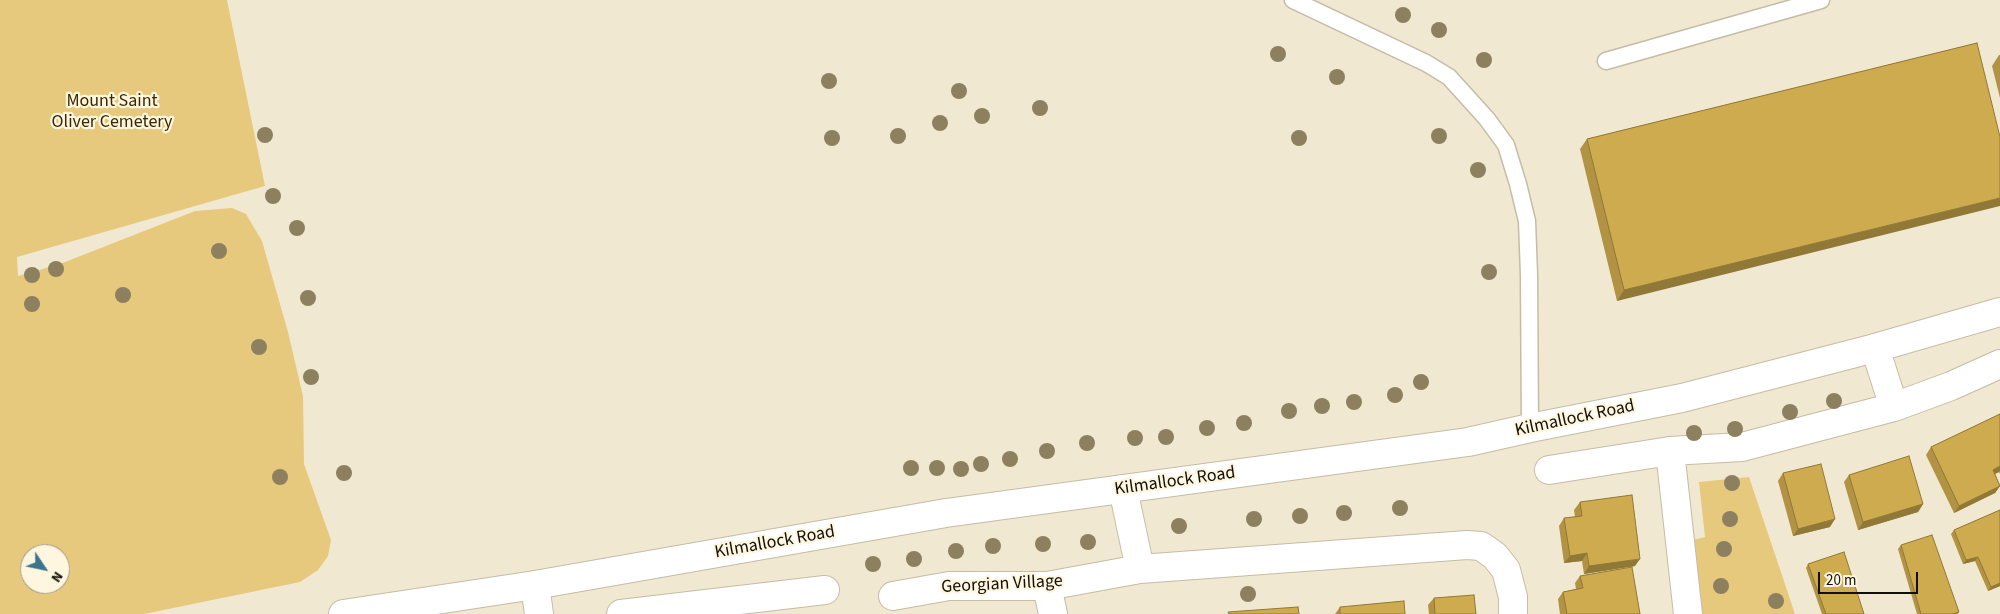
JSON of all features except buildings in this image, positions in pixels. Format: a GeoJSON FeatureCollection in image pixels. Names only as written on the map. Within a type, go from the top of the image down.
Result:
{"type":"FeatureCollection","features":[{"type":"Feature","properties":{"kind":"street","name":"Kilmallock Road"},"geometry":{"type":"LineString","coordinates":[[343,614],[535,585],[946,513],[1468,442],[1682,398],[1876,348],[2000,312]]}},
{"type":"Feature","properties":{"kind":"street"},"geometry":{"type":"LineString","coordinates":[[1876,348],[1894,407]]}},
{"type":"Feature","properties":{"kind":"street"},"geometry":{"type":"LineString","coordinates":[[1549,470],[1670,451],[1742,447],[1894,407],[1951,386],[2000,364]]}},
{"type":"Feature","properties":{"kind":"street"},"geometry":{"type":"LineString","coordinates":[[1670,451],[1688,614]]}},
{"type":"Feature","properties":{"kind":"street"},"geometry":{"type":"LineString","coordinates":[[1123,489],[1140,569]]}},
{"type":"Feature","properties":{"kind":"street","name":"Georgian Village"},"geometry":{"type":"LineString","coordinates":[[894,596],[949,586],[1047,586],[1140,569],[1467,545],[1481,546],[1495,556],[1506,570],[1513,597],[1514,614]]}},
{"type":"Feature","properties":{"kind":"street"},"geometry":{"type":"LineString","coordinates":[[535,585],[538,614]]}},
{"type":"Feature","properties":{"kind":"street"},"geometry":{"type":"LineString","coordinates":[[1047,586],[1053,614]]}},
{"type":"Feature","properties":{"kind":"street"},"geometry":{"type":"LineString","coordinates":[[622,614],[826,590]]}},
{"type":"Feature","properties":{"kind":"lane"},"geometry":{"type":"LineString","coordinates":[[1293,0],[1426,63],[1449,77],[1487,119],[1506,145],[1527,221],[1530,428]]}},
{"type":"Feature","properties":{"kind":"lane"},"geometry":{"type":"LineString","coordinates":[[1606,60],[1821,0]]}},
{"type":"Feature","properties":{"kind":"green space","name":"Mount Saint Oliver Cemetery"},"geometry":{"type":"Polygon","coordinates":[[[0,0],[227,0],[265,186],[17,257],[18,276],[60,264],[195,211],[232,208],[246,214],[262,241],[288,332],[303,396],[304,464],[331,540],[328,556],[318,570],[300,582],[144,614],[0,614],[0,0]]]}},
{"type":"Feature","properties":{"kind":"green space"},"geometry":{"type":"Polygon","coordinates":[[[1749,477],[1795,614],[1701,614],[1693,540],[1705,537],[1699,482],[1749,477]]]}}]}
